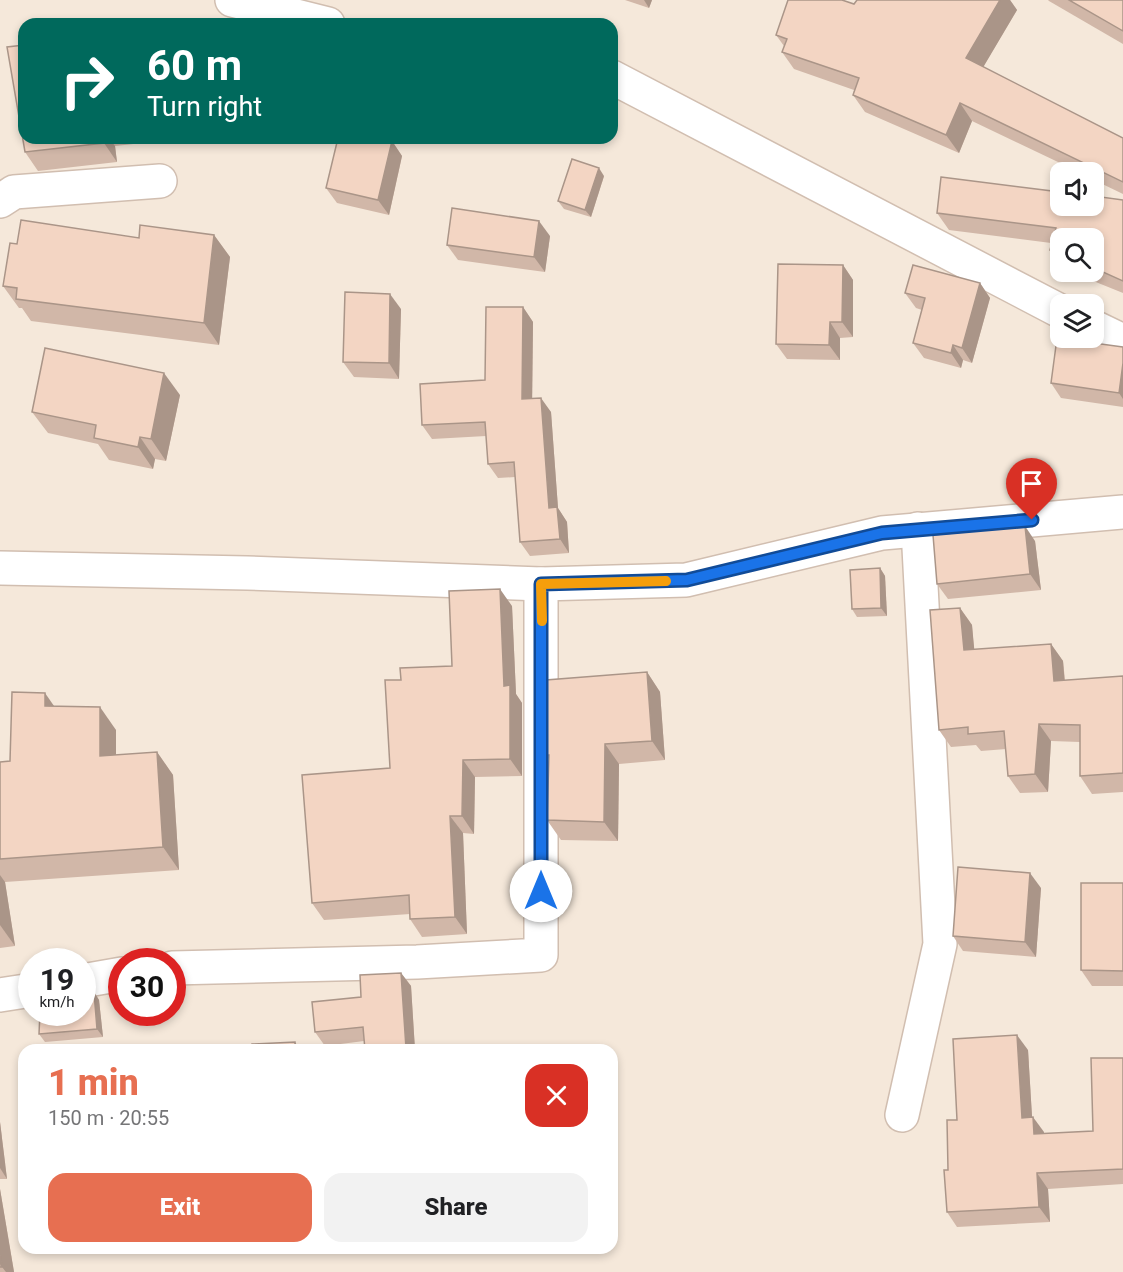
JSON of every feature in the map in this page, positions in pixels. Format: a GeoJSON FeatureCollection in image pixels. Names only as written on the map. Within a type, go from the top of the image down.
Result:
{"type":"FeatureCollection","features":[{"type":"Feature","properties":{"kind":"street"},"geometry":{"type":"LineString","coordinates":[[232,0],[304,18]]}},
{"type":"Feature","properties":{"kind":"street"},"geometry":{"type":"LineString","coordinates":[[618,80],[1050,306]]}},
{"type":"Feature","properties":{"kind":"street"},"geometry":{"type":"LineString","coordinates":[[0,201],[14,192],[159,182]]}},
{"type":"Feature","properties":{"kind":"street"},"geometry":{"type":"LineString","coordinates":[[1104,332],[1123,341]]}},
{"type":"Feature","properties":{"kind":"street"},"geometry":{"type":"LineString","coordinates":[[0,568],[247,573],[541,584],[687,580],[882,533],[1123,512]]}},
{"type":"Feature","properties":{"kind":"street"},"geometry":{"type":"LineString","coordinates":[[902,1115],[940,944],[918,529]]}},
{"type":"Feature","properties":{"kind":"street"},"geometry":{"type":"LineString","coordinates":[[186,968],[417,962],[541,955],[541,584]]}},
{"type":"Feature","properties":{"kind":"street"},"geometry":{"type":"LineString","coordinates":[[0,995],[18,992]]}},
{"type":"Feature","properties":{"kind":"shaded area"},"geometry":{"type":"Polygon","coordinates":[[[0,0],[1123,0],[1123,1272],[0,1272],[0,0]]]}},
{"type":"Feature","properties":{"kind":"building"},"geometry":{"type":"Polygon","coordinates":[[[788,0],[842,0],[854,4],[857,0],[1000,0],[966,58],[1123,138],[1123,182],[1104,173],[1104,162],[1082,162],[960,103],[946,135],[853,95],[859,78],[782,52],[787,39],[776,35],[788,0]]]}},
{"type":"Feature","properties":{"kind":"building"},"geometry":{"type":"Polygon","coordinates":[[[1069,0],[1123,0],[1123,31],[1069,0]]]}},
{"type":"Feature","properties":{"kind":"building"},"geometry":{"type":"Polygon","coordinates":[[[18,46],[18,111],[7,47],[18,46]]]}},
{"type":"Feature","properties":{"kind":"building"},"geometry":{"type":"Polygon","coordinates":[[[24,144],[95,144],[25,152],[24,144]]]}},
{"type":"Feature","properties":{"kind":"building"},"geometry":{"type":"Polygon","coordinates":[[[337,144],[391,144],[378,200],[326,188],[337,144]]]}},
{"type":"Feature","properties":{"kind":"building"},"geometry":{"type":"Polygon","coordinates":[[[572,159],[599,168],[585,210],[558,201],[572,159]]]}},
{"type":"Feature","properties":{"kind":"building"},"geometry":{"type":"Polygon","coordinates":[[[941,177],[1050,191],[1050,216],[1104,216],[1104,197],[1123,200],[1123,281],[1104,272],[1104,228],[1056,228],[937,213],[941,177]]]}},
{"type":"Feature","properties":{"kind":"building"},"geometry":{"type":"Polygon","coordinates":[[[452,208],[539,221],[534,257],[447,245],[452,208]]]}},
{"type":"Feature","properties":{"kind":"building"},"geometry":{"type":"Polygon","coordinates":[[[21,220],[139,238],[140,225],[214,235],[204,323],[16,299],[17,288],[3,286],[10,243],[17,244],[21,220]]]}},
{"type":"Feature","properties":{"kind":"building"},"geometry":{"type":"Polygon","coordinates":[[[778,264],[843,265],[842,322],[830,322],[829,345],[776,344],[778,264]]]}},
{"type":"Feature","properties":{"kind":"building"},"geometry":{"type":"Polygon","coordinates":[[[913,265],[980,283],[962,348],[953,345],[951,353],[913,343],[925,298],[905,293],[913,265]]]}},
{"type":"Feature","properties":{"kind":"building"},"geometry":{"type":"Polygon","coordinates":[[[345,292],[390,294],[389,363],[343,362],[345,292]]]}},
{"type":"Feature","properties":{"kind":"building"},"geometry":{"type":"Polygon","coordinates":[[[486,307],[523,307],[522,399],[541,398],[549,508],[557,507],[560,539],[520,542],[514,462],[488,464],[485,422],[422,425],[420,384],[485,380],[486,307]]]}},
{"type":"Feature","properties":{"kind":"building"},"geometry":{"type":"Polygon","coordinates":[[[1104,344],[1123,347],[1119,393],[1051,383],[1056,348],[1104,348],[1104,344]]]}},
{"type":"Feature","properties":{"kind":"building"},"geometry":{"type":"Polygon","coordinates":[[[45,348],[164,373],[151,439],[140,437],[138,447],[94,438],[96,425],[32,412],[45,348]]]}},
{"type":"Feature","properties":{"kind":"building"},"geometry":{"type":"Polygon","coordinates":[[[1025,526],[1030,574],[937,584],[933,535],[1025,526]]]}},
{"type":"Feature","properties":{"kind":"building"},"geometry":{"type":"Polygon","coordinates":[[[880,568],[881,608],[852,609],[850,570],[880,568]]]}},
{"type":"Feature","properties":{"kind":"building"},"geometry":{"type":"Polygon","coordinates":[[[500,589],[504,686],[510,685],[510,759],[463,760],[462,816],[450,816],[455,917],[410,919],[409,895],[312,903],[302,775],[390,768],[385,680],[401,680],[400,668],[452,666],[449,591],[500,589]]]}},
{"type":"Feature","properties":{"kind":"building"},"geometry":{"type":"Polygon","coordinates":[[[960,608],[964,650],[1051,644],[1054,681],[1123,676],[1123,773],[1080,776],[1080,725],[1039,724],[1035,774],[1008,776],[1004,731],[968,734],[968,727],[939,730],[930,610],[960,608]]]}},
{"type":"Feature","properties":{"kind":"building"},"geometry":{"type":"Polygon","coordinates":[[[647,672],[652,741],[605,744],[604,822],[547,820],[549,755],[546,755],[546,680],[647,672]]]}},
{"type":"Feature","properties":{"kind":"building"},"geometry":{"type":"Polygon","coordinates":[[[12,692],[45,693],[45,706],[100,707],[100,756],[157,752],[163,847],[0,859],[0,762],[10,761],[12,692]]]}},
{"type":"Feature","properties":{"kind":"building"},"geometry":{"type":"Polygon","coordinates":[[[958,867],[1030,873],[1025,942],[953,936],[958,867]]]}},
{"type":"Feature","properties":{"kind":"building"},"geometry":{"type":"Polygon","coordinates":[[[1081,883],[1123,883],[1123,971],[1081,970],[1081,883]]]}},
{"type":"Feature","properties":{"kind":"building"},"geometry":{"type":"Polygon","coordinates":[[[401,973],[406,1044],[364,1044],[363,1027],[315,1032],[312,1002],[361,997],[360,975],[401,973]]]}},
{"type":"Feature","properties":{"kind":"building"},"geometry":{"type":"Polygon","coordinates":[[[96,1017],[97,1029],[39,1034],[39,1026],[96,1026],[96,1017]]]}},
{"type":"Feature","properties":{"kind":"building"},"geometry":{"type":"Polygon","coordinates":[[[1017,1035],[1022,1118],[1033,1117],[1034,1134],[1093,1131],[1091,1058],[1123,1058],[1123,1169],[1037,1173],[1039,1207],[947,1212],[944,1170],[948,1170],[947,1120],[957,1120],[953,1039],[1017,1035]]]}},
{"type":"Feature","properties":{"kind":"building"},"geometry":{"type":"Polygon","coordinates":[[[295,1042],[295,1044],[252,1044],[295,1042]]]}},
{"type":"Feature","properties":{"kind":"slow traffic"},"geometry":{"type":"LineString","coordinates":[[542,621],[541,584],[666,581]]}},
{"type":"Feature","properties":{"kind":"route"},"geometry":{"type":"LineString","coordinates":[[541,891],[541,584],[687,580],[882,533],[1032,520]]}}]}
